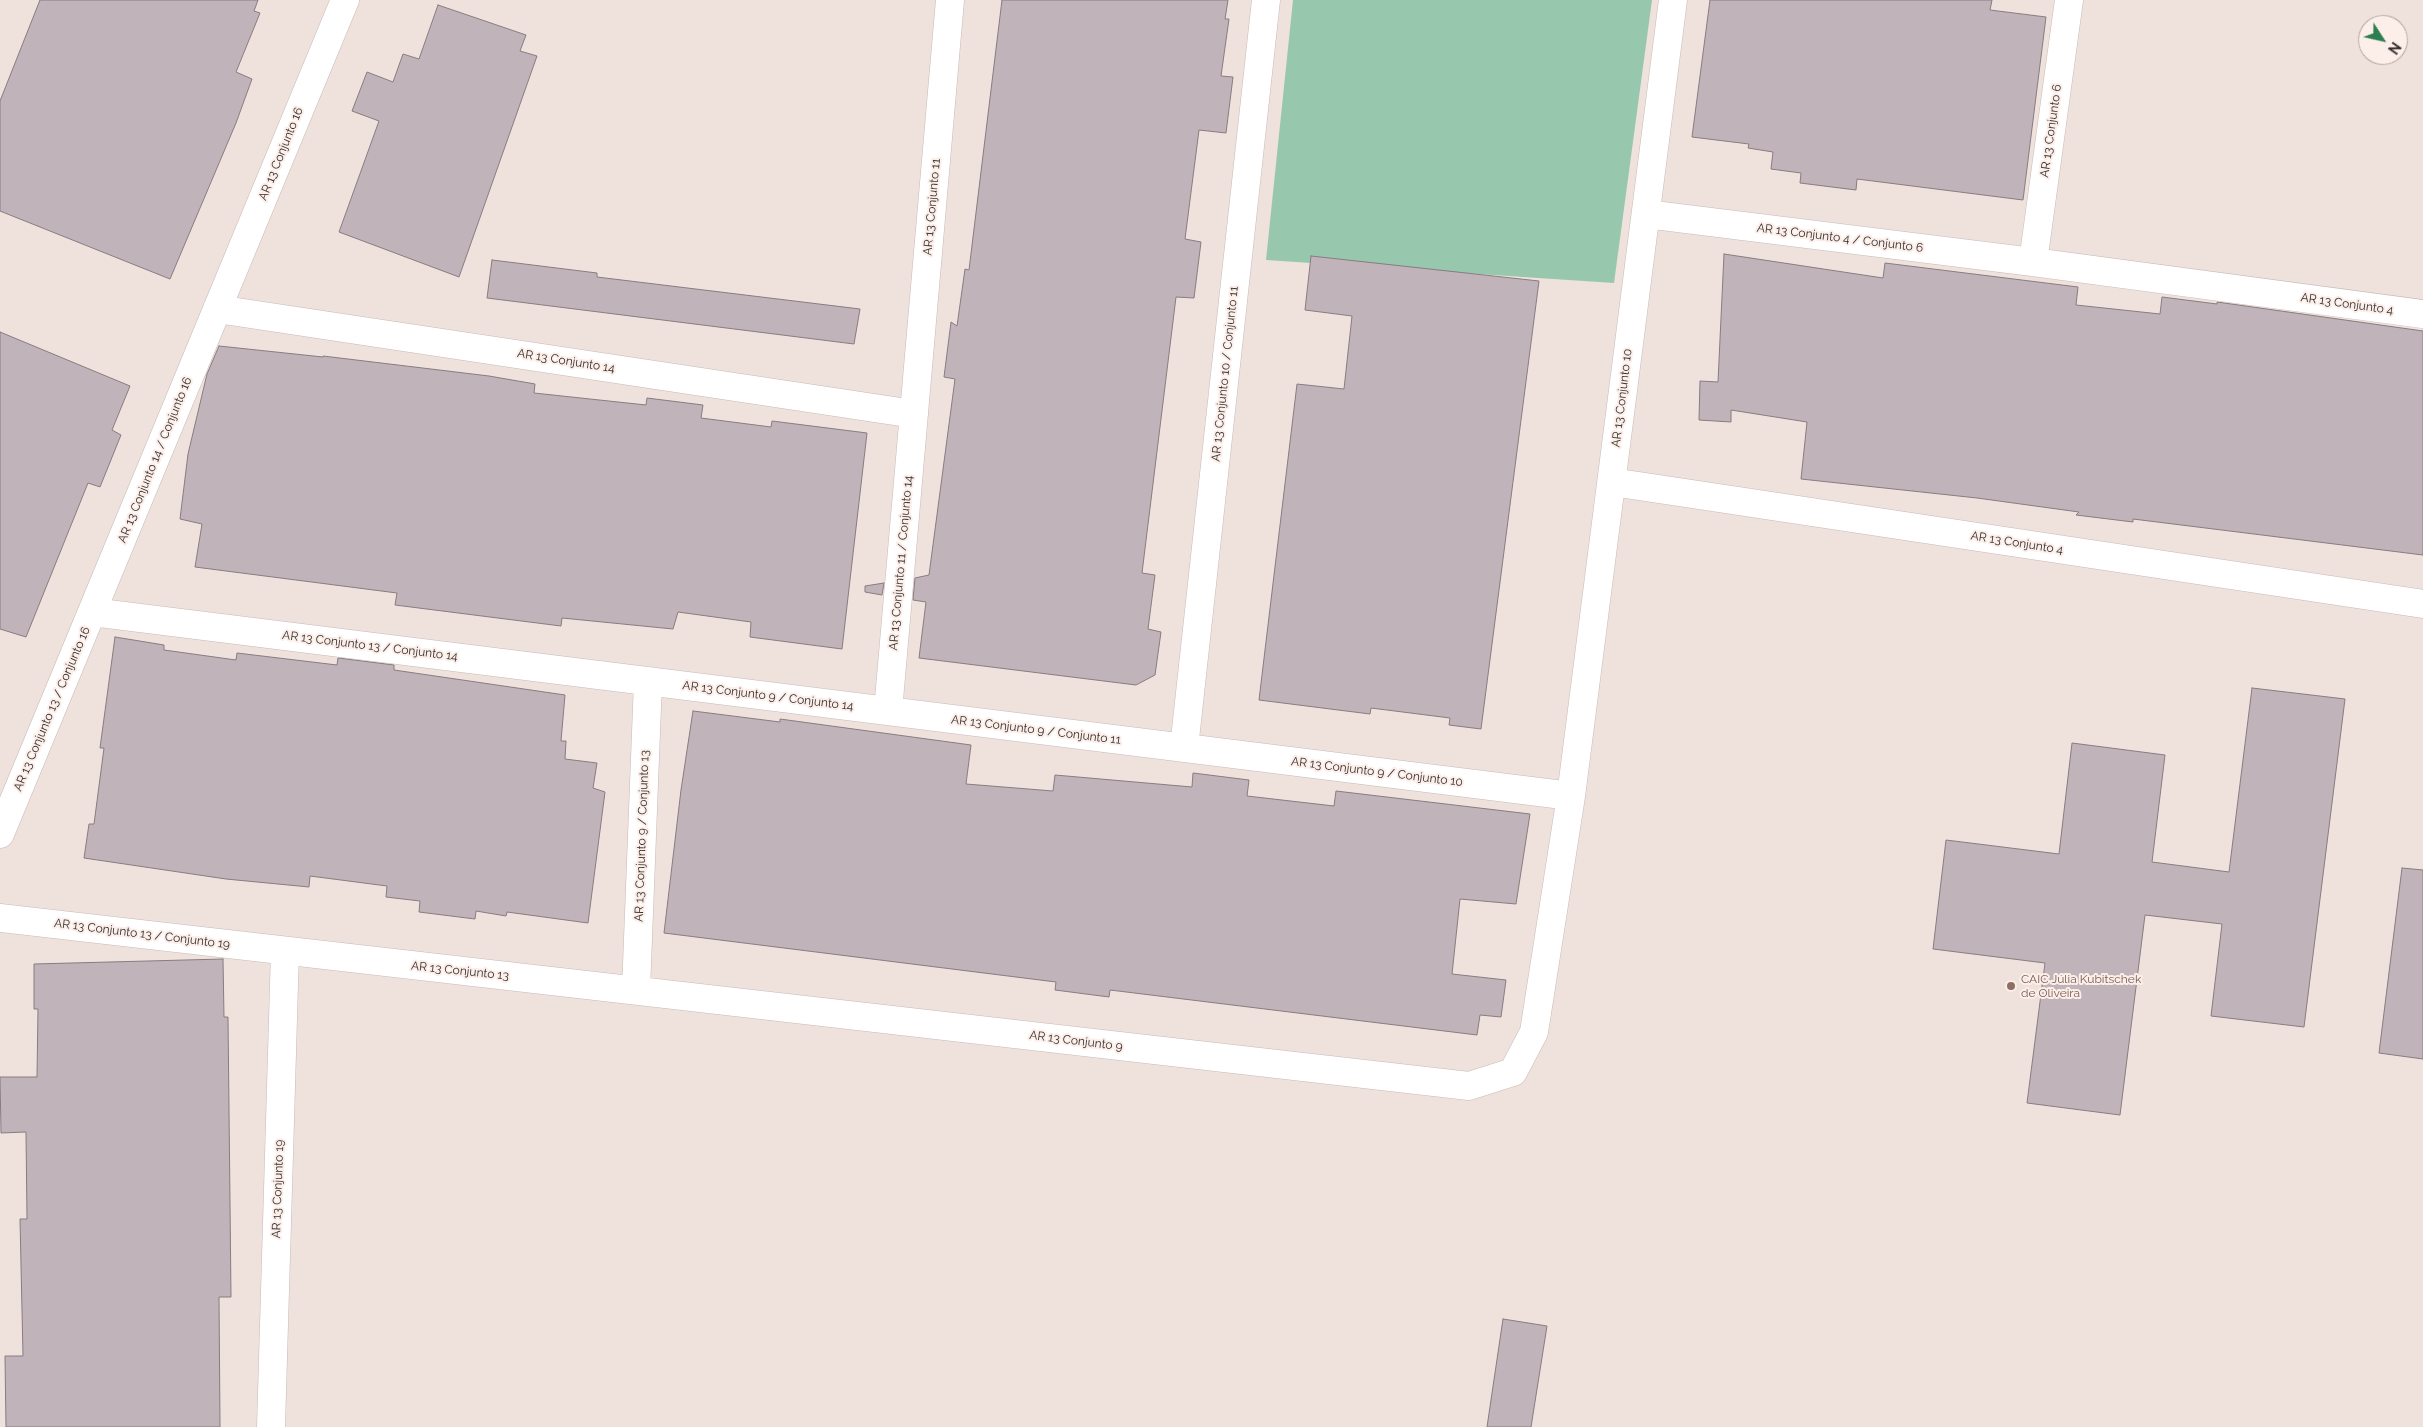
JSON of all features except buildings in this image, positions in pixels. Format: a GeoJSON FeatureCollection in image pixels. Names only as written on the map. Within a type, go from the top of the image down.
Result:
{"type":"FeatureCollection","features":[{"type":"Feature","properties":{"kind":"street","name":"AR 13 Conjunto 16"},"geometry":{"type":"LineString","coordinates":[[217,309],[345,0]]}},
{"type":"Feature","properties":{"kind":"street","name":"AR 13 Conjunto 11"},"geometry":{"type":"LineString","coordinates":[[914,414],[950,0]]}},
{"type":"Feature","properties":{"kind":"street","name":"AR 13 Conjunto 10 / Conjunto 11"},"geometry":{"type":"LineString","coordinates":[[1184,748],[1266,0]]}},
{"type":"Feature","properties":{"kind":"street","name":"AR 13 Conjunto 10"},"geometry":{"type":"LineString","coordinates":[[1513,1072],[1534,1032],[1571,796],[1674,0]]}},
{"type":"Feature","properties":{"kind":"street","name":"AR 13 Conjunto 6"},"geometry":{"type":"LineString","coordinates":[[2034,262],[2069,0]]}},
{"type":"Feature","properties":{"kind":"street","name":"AR 13 Conjunto 4 / Conjunto 6"},"geometry":{"type":"LineString","coordinates":[[1646,214],[2034,262]]}},
{"type":"Feature","properties":{"kind":"street","name":"AR 13 Conjunto 4"},"geometry":{"type":"LineString","coordinates":[[2034,262],[2423,314]]}},
{"type":"Feature","properties":{"kind":"street","name":"AR 13 Conjunto 14"},"geometry":{"type":"LineString","coordinates":[[217,309],[914,414]]}},
{"type":"Feature","properties":{"kind":"street","name":"AR 13 Conjunto 14 / Conjunto 16"},"geometry":{"type":"LineString","coordinates":[[92,612],[217,309]]}},
{"type":"Feature","properties":{"kind":"street","name":"AR 13 Conjunto 11 / Conjunto 14"},"geometry":{"type":"LineString","coordinates":[[888,711],[914,414]]}},
{"type":"Feature","properties":{"kind":"street","name":"AR 13 Conjunto 4"},"geometry":{"type":"LineString","coordinates":[[1612,482],[2423,604]]}},
{"type":"Feature","properties":{"kind":"street","name":"AR 13 Conjunto 13 / Conjunto 14"},"geometry":{"type":"LineString","coordinates":[[92,612],[648,681]]}},
{"type":"Feature","properties":{"kind":"street","name":"AR 13 Conjunto 13 / Conjunto 16"},"geometry":{"type":"LineString","coordinates":[[0,834],[92,612]]}},
{"type":"Feature","properties":{"kind":"street","name":"AR 13 Conjunto 9 / Conjunto 14"},"geometry":{"type":"LineString","coordinates":[[648,681],[888,711]]}},
{"type":"Feature","properties":{"kind":"street","name":"AR 13 Conjunto 9 / Conjunto 13"},"geometry":{"type":"LineString","coordinates":[[636,990],[648,681]]}},
{"type":"Feature","properties":{"kind":"street","name":"AR 13 Conjunto 9 / Conjunto 11"},"geometry":{"type":"LineString","coordinates":[[888,711],[1184,748]]}},
{"type":"Feature","properties":{"kind":"street","name":"AR 13 Conjunto 9 / Conjunto 10"},"geometry":{"type":"LineString","coordinates":[[1184,748],[1571,796]]}},
{"type":"Feature","properties":{"kind":"street","name":"AR 13 Conjunto 13 / Conjunto 19"},"geometry":{"type":"LineString","coordinates":[[0,918],[284,951]]}},
{"type":"Feature","properties":{"kind":"street","name":"AR 13 Conjunto 13"},"geometry":{"type":"LineString","coordinates":[[284,951],[636,990]]}},
{"type":"Feature","properties":{"kind":"street","name":"AR 13 Conjunto 19"},"geometry":{"type":"LineString","coordinates":[[272,1427],[284,951]]}},
{"type":"Feature","properties":{"kind":"street","name":"AR 13 Conjunto 9"},"geometry":{"type":"LineString","coordinates":[[636,990],[1469,1086],[1513,1072]]}},
{"type":"Feature","properties":{"kind":"green space"},"geometry":{"type":"Polygon","coordinates":[[[1293,0],[1652,0],[1614,283],[1266,260],[1293,0]]]}},
{"type":"Feature","properties":{"kind":"place","name":"CAIC Júlia Kubitschek de Oliveira"},"geometry":{"type":"Point","coordinates":[2011,986]}}]}
